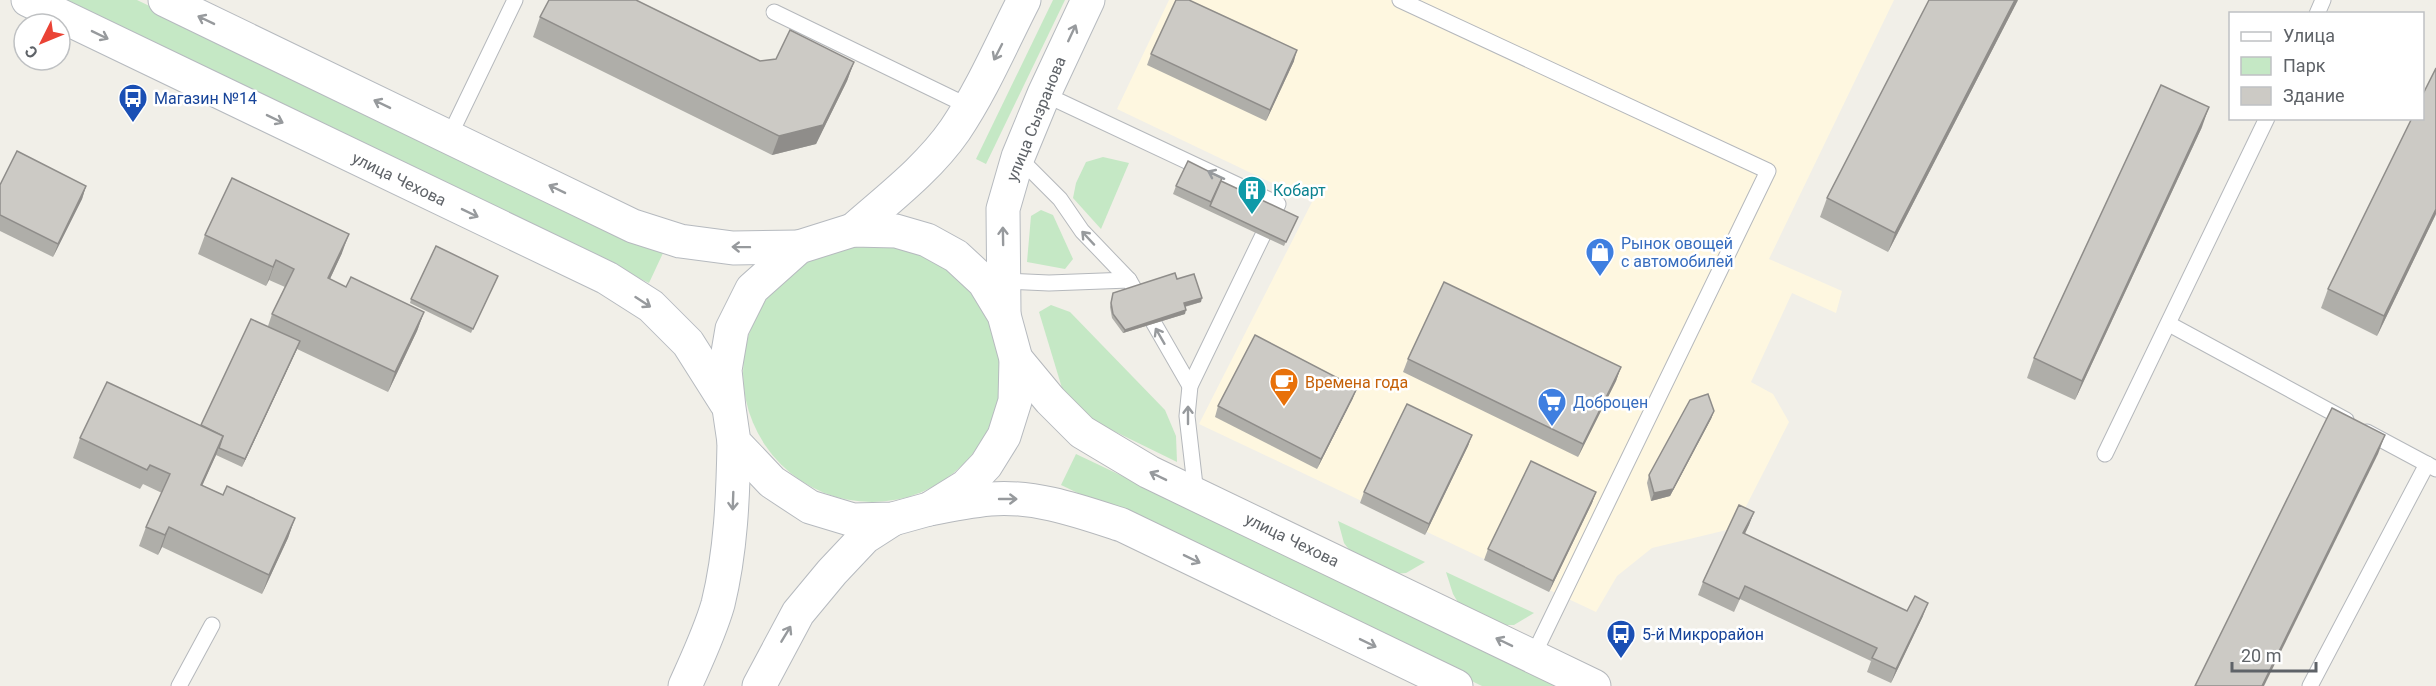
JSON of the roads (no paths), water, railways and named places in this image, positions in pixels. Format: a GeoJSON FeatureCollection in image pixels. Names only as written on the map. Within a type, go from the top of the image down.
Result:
{"type":"FeatureCollection","features":[{"type":"Feature","properties":{"kind":"main road","name":"улица Чехова"},"geometry":{"type":"LineString","coordinates":[[28,0],[607,278],[651,306],[688,343],[729,408]]}},
{"type":"Feature","properties":{"kind":"main road"},"geometry":{"type":"LineString","coordinates":[[165,0],[633,226],[680,241],[733,248],[799,247],[853,230],[896,231],[927,240],[956,256],[984,282],[1004,315],[1016,359],[1015,401],[1004,436],[986,465],[966,486],[929,509]]}},
{"type":"Feature","properties":{"kind":"main road"},"geometry":{"type":"LineString","coordinates":[[853,230],[924,168],[955,130],[1024,0]]}},
{"type":"Feature","properties":{"kind":"main road","name":"улица Сызранова"},"geometry":{"type":"LineString","coordinates":[[1004,315],[1002,209],[1018,157],[1044,94],[1088,0]]}},
{"type":"Feature","properties":{"kind":"main road"},"geometry":{"type":"LineString","coordinates":[[685,686],[702,649],[717,605],[726,563],[733,505],[734,442],[725,370],[732,329],[752,289],[799,247]]}},
{"type":"Feature","properties":{"kind":"main road","name":"улица Чехова"},"geometry":{"type":"LineString","coordinates":[[1016,359],[1050,400],[1082,432],[1149,472],[1594,686]]}},
{"type":"Feature","properties":{"kind":"main road"},"geometry":{"type":"LineString","coordinates":[[734,442],[772,482],[810,507],[853,520],[893,519],[929,509],[990,499],[1023,499],[1069,507],[1111,521],[1456,686]]}},
{"type":"Feature","properties":{"kind":"main road"},"geometry":{"type":"LineString","coordinates":[[759,686],[798,613],[865,537],[893,519]]}},
{"type":"Feature","properties":{"kind":"lane"},"geometry":{"type":"LineString","coordinates":[[449,137],[515,0]]}},
{"type":"Feature","properties":{"kind":"lane"},"geometry":{"type":"LineString","coordinates":[[1400,0],[1768,171],[1533,657]]}},
{"type":"Feature","properties":{"kind":"lane"},"geometry":{"type":"LineString","coordinates":[[774,12],[968,106]]}},
{"type":"Feature","properties":{"kind":"lane"},"geometry":{"type":"LineString","coordinates":[[1044,94],[1278,204],[1190,386],[1187,416],[1196,494]]}},
{"type":"Feature","properties":{"kind":"lane"},"geometry":{"type":"LineString","coordinates":[[2105,454],[2266,120]]}},
{"type":"Feature","properties":{"kind":"lane"},"geometry":{"type":"LineString","coordinates":[[1018,157],[1060,199],[1082,231],[1129,280],[1190,386]]}},
{"type":"Feature","properties":{"kind":"lane"},"geometry":{"type":"LineString","coordinates":[[1004,281],[1049,283],[1129,280]]}},
{"type":"Feature","properties":{"kind":"lane"},"geometry":{"type":"LineString","coordinates":[[2169,324],[2432,466],[2310,686]]}},
{"type":"Feature","properties":{"kind":"lane"},"geometry":{"type":"LineString","coordinates":[[179,686],[212,625]]}},
{"type":"Feature","properties":{"kind":"place","name":"Магазин №14"},"geometry":{"type":"Point","coordinates":[133,124]}},
{"type":"Feature","properties":{"kind":"place","name":"Кобарт"},"geometry":{"type":"Point","coordinates":[1252,216]}},
{"type":"Feature","properties":{"kind":"place","name":"Рынок овощей с автомобилей"},"geometry":{"type":"Point","coordinates":[1600,278]}},
{"type":"Feature","properties":{"kind":"place","name":"Времена года"},"geometry":{"type":"Point","coordinates":[1284,408]}},
{"type":"Feature","properties":{"kind":"place","name":"Доброцен"},"geometry":{"type":"Point","coordinates":[1552,428]}},
{"type":"Feature","properties":{"kind":"place","name":"5-й Микрорайон"},"geometry":{"type":"Point","coordinates":[1621,660]}}]}
